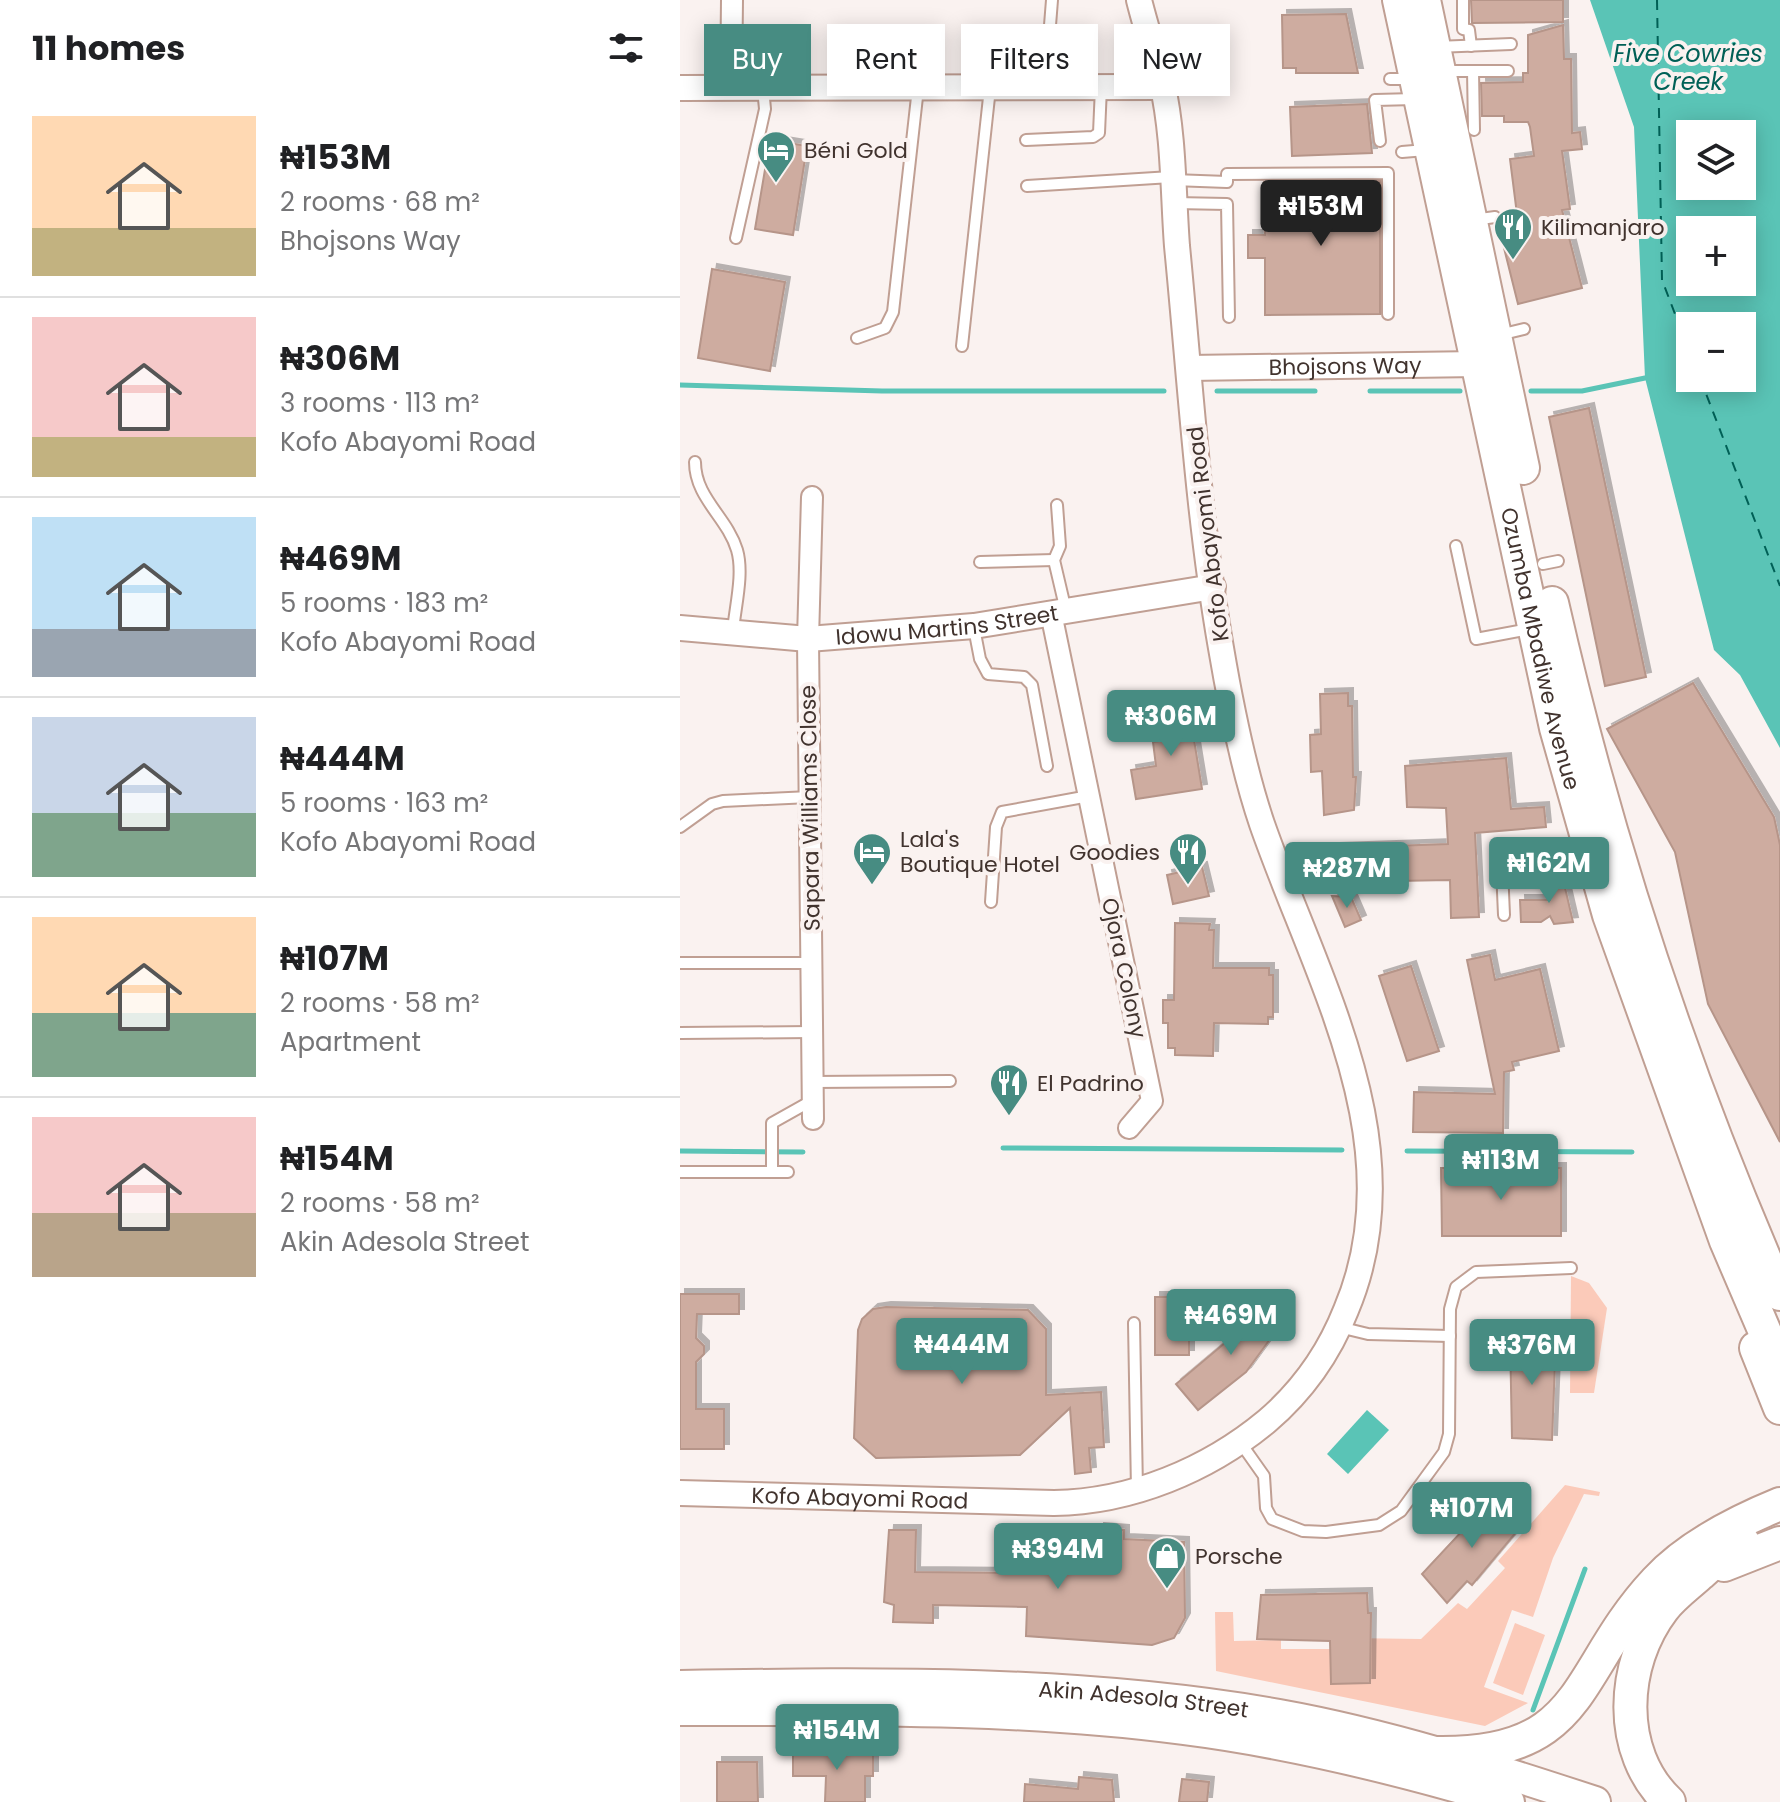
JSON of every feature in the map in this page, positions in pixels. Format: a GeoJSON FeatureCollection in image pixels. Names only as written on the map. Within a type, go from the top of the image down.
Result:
{"type":"FeatureCollection","features":[{"type":"Feature","properties":{"kind":"highway","name":"Ozumba Mbadiwe Avenue"},"geometry":{"type":"LineString","coordinates":[[1399,0],[1420,75],[1447,149],[1500,347],[1551,562],[1579,723],[1629,896],[1690,1075],[1780,1294]]}},
{"type":"Feature","properties":{"kind":"highway","name":"Ozumba Mbadiwe Avenue"},"geometry":{"type":"LineString","coordinates":[[1420,75],[1424,0]]}},
{"type":"Feature","properties":{"kind":"highway","name":"Ozumba Mbadiwe Avenue"},"geometry":{"type":"LineString","coordinates":[[1447,149],[1483,218],[1535,627],[1556,728],[1609,915],[1726,1241],[1780,1367]]}},
{"type":"Feature","properties":{"kind":"highway"},"geometry":{"type":"LineString","coordinates":[[1726,1241],[1753,1340],[1780,1408]]}},
{"type":"Feature","properties":{"kind":"highway"},"geometry":{"type":"LineString","coordinates":[[1669,1802],[1645,1769],[1629,1715],[1631,1688],[1641,1645],[1664,1607],[1775,1508]]}},
{"type":"Feature","properties":{"kind":"highway"},"geometry":{"type":"LineString","coordinates":[[1435,1753],[1487,1752],[1524,1742],[1540,1733],[1570,1706],[1627,1614],[1657,1579],[1685,1554],[1775,1508]]}},
{"type":"Feature","properties":{"kind":"highway"},"geometry":{"type":"LineString","coordinates":[[1702,1572],[1780,1543]]}},
{"type":"Feature","properties":{"kind":"main road","name":"Akin Adesola Street"},"geometry":{"type":"LineString","coordinates":[[680,1686],[980,1685],[1276,1715],[1435,1753],[1595,1802]]}},
{"type":"Feature","properties":{"kind":"main road","name":"Akin Adesola Street"},"geometry":{"type":"LineString","coordinates":[[680,1710],[973,1711],[1168,1727],[1333,1755],[1494,1799]]}},
{"type":"Feature","properties":{"kind":"street"},"geometry":{"type":"LineString","coordinates":[[732,0],[732,24]]}},
{"type":"Feature","properties":{"kind":"street","name":"Kofo Abayomi Road"},"geometry":{"type":"LineString","coordinates":[[1139,0],[1146,24]]}},
{"type":"Feature","properties":{"kind":"street"},"geometry":{"type":"LineString","coordinates":[[1098,87],[1114,87]]}},
{"type":"Feature","properties":{"kind":"street"},"geometry":{"type":"LineString","coordinates":[[680,88],[704,88]]}},
{"type":"Feature","properties":{"kind":"street","name":"Kofo Abayomi Road"},"geometry":{"type":"LineString","coordinates":[[680,1493],[1066,1503],[1111,1498],[1137,1490],[1182,1474],[1240,1442],[1290,1398],[1321,1360],[1339,1327],[1365,1253],[1371,1213],[1372,1160],[1346,1049],[1250,783],[1221,647],[1189,368],[1164,96]]}},
{"type":"Feature","properties":{"kind":"street","name":"Bhojsons Way"},"geometry":{"type":"LineString","coordinates":[[1189,368],[1500,347]]}},
{"type":"Feature","properties":{"kind":"street","name":"Sapara Williams Close"},"geometry":{"type":"LineString","coordinates":[[812,497],[808,639],[813,1100]]}},
{"type":"Feature","properties":{"kind":"street","name":"Idowu Martins Street"},"geometry":{"type":"LineString","coordinates":[[680,628],[808,639],[974,626],[1213,587]]}},
{"type":"Feature","properties":{"kind":"street","name":"Ojora Colony"},"geometry":{"type":"LineString","coordinates":[[1059,612],[1089,796],[1152,1101],[1129,1128]]}},
{"type":"Feature","properties":{"kind":"lane"},"geometry":{"type":"LineString","coordinates":[[1050,24],[1052,0]]}},
{"type":"Feature","properties":{"kind":"lane"},"geometry":{"type":"LineString","coordinates":[[1463,0],[1463,29],[1469,30],[1471,46]]}},
{"type":"Feature","properties":{"kind":"lane"},"geometry":{"type":"LineString","coordinates":[[1380,141],[1375,100],[1471,46],[1511,44]]}},
{"type":"Feature","properties":{"kind":"lane"},"geometry":{"type":"LineString","coordinates":[[1447,149],[1473,71]]}},
{"type":"Feature","properties":{"kind":"lane"},"geometry":{"type":"LineString","coordinates":[[1420,75],[1508,71]]}},
{"type":"Feature","properties":{"kind":"lane"},"geometry":{"type":"LineString","coordinates":[[1026,140],[1093,137],[1099,133],[1101,87]]}},
{"type":"Feature","properties":{"kind":"lane"},"geometry":{"type":"LineString","coordinates":[[736,238],[765,109],[764,96]]}},
{"type":"Feature","properties":{"kind":"lane"},"geometry":{"type":"LineString","coordinates":[[857,338],[885,328],[893,312],[917,96]]}},
{"type":"Feature","properties":{"kind":"lane"},"geometry":{"type":"LineString","coordinates":[[962,346],[989,96]]}},
{"type":"Feature","properties":{"kind":"lane"},"geometry":{"type":"LineString","coordinates":[[1229,317],[1227,174],[1388,173],[1388,314]]}},
{"type":"Feature","properties":{"kind":"lane"},"geometry":{"type":"LineString","coordinates":[[1027,186],[1172,186],[1227,182]]}},
{"type":"Feature","properties":{"kind":"lane"},"geometry":{"type":"LineString","coordinates":[[1172,186],[1227,204]]}},
{"type":"Feature","properties":{"kind":"lane"},"geometry":{"type":"LineString","coordinates":[[695,462],[698,486],[732,537],[738,555],[732,633]]}},
{"type":"Feature","properties":{"kind":"lane"},"geometry":{"type":"LineString","coordinates":[[1057,505],[1060,546],[1054,560],[1059,612]]}},
{"type":"Feature","properties":{"kind":"lane"},"geometry":{"type":"LineString","coordinates":[[1456,546],[1476,639],[1535,627]]}},
{"type":"Feature","properties":{"kind":"lane"},"geometry":{"type":"LineString","coordinates":[[980,562],[1054,560]]}},
{"type":"Feature","properties":{"kind":"lane"},"geometry":{"type":"LineString","coordinates":[[974,626],[980,659],[988,674],[1024,677],[1032,685],[1047,766]]}},
{"type":"Feature","properties":{"kind":"lane"},"geometry":{"type":"LineString","coordinates":[[991,902],[996,827],[1002,812],[1089,796]]}},
{"type":"Feature","properties":{"kind":"lane"},"geometry":{"type":"LineString","coordinates":[[680,827],[712,804],[723,801],[810,797]]}},
{"type":"Feature","properties":{"kind":"lane"},"geometry":{"type":"LineString","coordinates":[[1504,915],[1502,869],[1508,859],[1589,846]]}},
{"type":"Feature","properties":{"kind":"lane"},"geometry":{"type":"LineString","coordinates":[[680,963],[812,963]]}},
{"type":"Feature","properties":{"kind":"lane"},"geometry":{"type":"LineString","coordinates":[[680,1033],[812,1032]]}},
{"type":"Feature","properties":{"kind":"lane"},"geometry":{"type":"LineString","coordinates":[[772,1172],[772,1123],[813,1100],[950,1081]]}},
{"type":"Feature","properties":{"kind":"lane"},"geometry":{"type":"LineString","coordinates":[[680,1172],[788,1172]]}},
{"type":"Feature","properties":{"kind":"lane"},"geometry":{"type":"LineString","coordinates":[[1240,1442],[1264,1476],[1266,1508],[1272,1519],[1303,1531],[1353,1531],[1379,1525],[1401,1511],[1444,1452],[1449,1434],[1452,1297],[1465,1277],[1488,1270],[1571,1268]]}},
{"type":"Feature","properties":{"kind":"lane"},"geometry":{"type":"LineString","coordinates":[[1134,1323],[1137,1490]]}},
{"type":"Feature","properties":{"kind":"lane"},"geometry":{"type":"LineString","coordinates":[[1339,1327],[1368,1334],[1450,1336]]}},
{"type":"Feature","properties":{"kind":"shaded area"},"geometry":{"type":"Polygon","coordinates":[[[1571,1276],[1589,1283],[1607,1308],[1594,1393],[1570,1393],[1571,1276]]]}},
{"type":"Feature","properties":{"kind":"shaded area"},"geometry":{"type":"Polygon","coordinates":[[[1565,1485],[1600,1492],[1599,1496],[1584,1494],[1553,1558],[1533,1617],[1512,1610],[1484,1687],[1528,1703],[1485,1726],[1216,1671],[1215,1612],[1233,1612],[1234,1641],[1281,1640],[1281,1649],[1346,1649],[1347,1638],[1421,1639],[1458,1603],[1467,1609],[1505,1568],[1498,1561],[1565,1485]]]}},
{"type":"Feature","properties":{"kind":"shaded area"},"geometry":{"type":"Polygon","coordinates":[[[1515,1623],[1545,1635],[1523,1695],[1493,1683],[1515,1623]]]}},
{"type":"Feature","properties":{"kind":"water","name":"Five Cowries Creek"},"geometry":{"type":"Polygon","coordinates":[[[1590,0],[1780,0],[1780,748],[1740,675],[1714,650],[1645,378],[1634,127],[1590,0]]]}},
{"type":"Feature","properties":{"kind":"water"},"geometry":{"type":"Polygon","coordinates":[[[1367,1410],[1389,1430],[1348,1474],[1327,1454],[1367,1410]]]}},
{"type":"Feature","properties":{"kind":"building"},"geometry":{"type":"Polygon","coordinates":[[[1471,0],[1563,0],[1563,22],[1472,23],[1471,0]]]}},
{"type":"Feature","properties":{"kind":"building"},"geometry":{"type":"Polygon","coordinates":[[[1346,14],[1358,73],[1296,73],[1296,68],[1283,68],[1282,15],[1346,14]]]}},
{"type":"Feature","properties":{"kind":"building"},"geometry":{"type":"Polygon","coordinates":[[[1563,25],[1564,59],[1571,59],[1572,133],[1580,132],[1582,149],[1562,151],[1570,209],[1562,210],[1582,288],[1518,304],[1504,248],[1511,246],[1508,233],[1519,230],[1510,159],[1534,156],[1530,127],[1528,122],[1504,122],[1504,116],[1482,116],[1481,83],[1523,82],[1523,73],[1528,73],[1528,35],[1563,25]]]}},
{"type":"Feature","properties":{"kind":"building"},"geometry":{"type":"Polygon","coordinates":[[[1367,104],[1372,153],[1292,156],[1290,107],[1367,104]]]}},
{"type":"Feature","properties":{"kind":"building"},"geometry":{"type":"Polygon","coordinates":[[[770,140],[807,146],[793,235],[755,229],[770,140]]]}},
{"type":"Feature","properties":{"kind":"building"},"geometry":{"type":"Polygon","coordinates":[[[1380,181],[1380,314],[1265,315],[1265,258],[1248,258],[1248,235],[1265,235],[1264,182],[1380,181]]]}},
{"type":"Feature","properties":{"kind":"building"},"geometry":{"type":"Polygon","coordinates":[[[712,269],[785,282],[770,371],[698,358],[712,269]]]}},
{"type":"Feature","properties":{"kind":"building"},"geometry":{"type":"Polygon","coordinates":[[[1589,408],[1646,677],[1605,686],[1549,417],[1589,408]]]}},
{"type":"Feature","properties":{"kind":"building"},"geometry":{"type":"Polygon","coordinates":[[[1693,683],[1774,817],[1780,845],[1780,1142],[1708,1004],[1675,852],[1607,729],[1693,683]]]}},
{"type":"Feature","properties":{"kind":"building"},"geometry":{"type":"Polygon","coordinates":[[[1348,693],[1348,706],[1352,706],[1353,777],[1356,777],[1354,810],[1324,815],[1322,771],[1311,772],[1310,735],[1321,734],[1320,694],[1348,693]]]}},
{"type":"Feature","properties":{"kind":"building"},"geometry":{"type":"Polygon","coordinates":[[[1188,703],[1202,789],[1136,799],[1131,770],[1156,766],[1153,742],[1166,740],[1161,707],[1188,703]]]}},
{"type":"Feature","properties":{"kind":"building"},"geometry":{"type":"Polygon","coordinates":[[[1506,758],[1511,809],[1544,807],[1546,827],[1475,833],[1479,917],[1451,918],[1450,880],[1341,882],[1336,848],[1448,844],[1446,808],[1407,807],[1405,766],[1506,758]]]}},
{"type":"Feature","properties":{"kind":"building","name":"Goodies"},"geometry":{"type":"Polygon","coordinates":[[[1202,867],[1209,896],[1173,904],[1167,875],[1202,867]]]}},
{"type":"Feature","properties":{"kind":"building"},"geometry":{"type":"Polygon","coordinates":[[[1562,875],[1573,922],[1554,924],[1550,916],[1541,922],[1521,922],[1520,900],[1550,900],[1550,876],[1562,875]]]}},
{"type":"Feature","properties":{"kind":"building"},"geometry":{"type":"Polygon","coordinates":[[[1332,896],[1351,897],[1361,920],[1345,927],[1332,896]]]}},
{"type":"Feature","properties":{"kind":"building"},"geometry":{"type":"Polygon","coordinates":[[[1175,923],[1210,924],[1209,930],[1214,930],[1213,968],[1269,968],[1269,975],[1273,975],[1273,1017],[1268,1017],[1268,1024],[1214,1023],[1213,1056],[1175,1055],[1175,1048],[1168,1048],[1168,1023],[1163,1023],[1163,1000],[1174,1000],[1175,923]]]}},
{"type":"Feature","properties":{"kind":"building"},"geometry":{"type":"Polygon","coordinates":[[[1490,955],[1495,980],[1540,969],[1559,1051],[1512,1062],[1514,1070],[1504,1072],[1503,1133],[1413,1132],[1414,1092],[1495,1094],[1467,960],[1490,955]]]}},
{"type":"Feature","properties":{"kind":"building"},"geometry":{"type":"Polygon","coordinates":[[[1411,966],[1439,1051],[1407,1061],[1379,976],[1411,966]]]}},
{"type":"Feature","properties":{"kind":"building"},"geometry":{"type":"Polygon","coordinates":[[[1441,1168],[1561,1168],[1561,1236],[1442,1236],[1441,1168]]]}},
{"type":"Feature","properties":{"kind":"building"},"geometry":{"type":"Polygon","coordinates":[[[680,1294],[739,1294],[739,1314],[697,1314],[696,1338],[704,1346],[704,1354],[696,1362],[696,1409],[724,1409],[724,1449],[680,1449],[680,1294]]]}},
{"type":"Feature","properties":{"kind":"building"},"geometry":{"type":"Polygon","coordinates":[[[1155,1297],[1189,1297],[1189,1355],[1155,1355],[1155,1297]]]}},
{"type":"Feature","properties":{"kind":"building"},"geometry":{"type":"Polygon","coordinates":[[[1259,1300],[1284,1320],[1246,1372],[1198,1410],[1176,1384],[1226,1342],[1259,1300]]]}},
{"type":"Feature","properties":{"kind":"building"},"geometry":{"type":"Polygon","coordinates":[[[873,1309],[1028,1310],[1046,1329],[1046,1395],[1101,1392],[1104,1447],[1089,1448],[1091,1472],[1075,1474],[1070,1408],[1020,1455],[876,1458],[854,1438],[858,1330],[862,1319],[873,1309]]]}},
{"type":"Feature","properties":{"kind":"building"},"geometry":{"type":"Polygon","coordinates":[[[1549,1332],[1550,1362],[1555,1362],[1552,1440],[1512,1438],[1510,1336],[1549,1332]]]}},
{"type":"Feature","properties":{"kind":"building"},"geometry":{"type":"Polygon","coordinates":[[[1492,1499],[1523,1524],[1472,1585],[1467,1581],[1447,1603],[1422,1574],[1492,1499]]]}},
{"type":"Feature","properties":{"kind":"building"},"geometry":{"type":"Polygon","coordinates":[[[1099,1528],[1124,1530],[1124,1539],[1184,1542],[1185,1618],[1174,1638],[1152,1645],[1026,1636],[1027,1607],[933,1605],[933,1623],[893,1622],[894,1605],[884,1602],[889,1530],[916,1530],[915,1572],[1029,1573],[1030,1564],[1097,1568],[1099,1528]]]}},
{"type":"Feature","properties":{"kind":"building"},"geometry":{"type":"Polygon","coordinates":[[[1367,1593],[1368,1613],[1371,1613],[1370,1683],[1331,1684],[1330,1641],[1257,1639],[1261,1595],[1367,1593]]]}},
{"type":"Feature","properties":{"kind":"building"},"geometry":{"type":"Polygon","coordinates":[[[793,1750],[873,1751],[873,1776],[865,1776],[865,1802],[825,1802],[826,1776],[793,1776],[793,1750]]]}},
{"type":"Feature","properties":{"kind":"building"},"geometry":{"type":"Polygon","coordinates":[[[717,1762],[757,1762],[758,1802],[717,1802],[717,1762]]]}},
{"type":"Feature","properties":{"kind":"building"},"geometry":{"type":"Polygon","coordinates":[[[1079,1777],[1112,1780],[1114,1802],[1024,1802],[1025,1784],[1078,1789],[1079,1777]]]}},
{"type":"Feature","properties":{"kind":"building"},"geometry":{"type":"Polygon","coordinates":[[[1182,1779],[1209,1782],[1207,1802],[1179,1802],[1182,1779]]]}},
{"type":"Feature","properties":{"kind":"waterway"},"geometry":{"type":"LineString","coordinates":[[1531,391],[1582,391],[1645,378]]}},
{"type":"Feature","properties":{"kind":"waterway"},"geometry":{"type":"LineString","coordinates":[[680,385],[882,391],[1164,391]]}},
{"type":"Feature","properties":{"kind":"waterway"},"geometry":{"type":"LineString","coordinates":[[1217,391],[1315,391]]}},
{"type":"Feature","properties":{"kind":"waterway"},"geometry":{"type":"LineString","coordinates":[[1370,391],[1460,391]]}},
{"type":"Feature","properties":{"kind":"waterway"},"geometry":{"type":"LineString","coordinates":[[1003,1148],[1342,1150]]}},
{"type":"Feature","properties":{"kind":"waterway"},"geometry":{"type":"LineString","coordinates":[[680,1151],[803,1152]]}},
{"type":"Feature","properties":{"kind":"waterway"},"geometry":{"type":"LineString","coordinates":[[1407,1151],[1632,1152]]}},
{"type":"Feature","properties":{"kind":"waterway"},"geometry":{"type":"LineString","coordinates":[[1533,1710],[1585,1569]]}},
{"type":"Feature","properties":{"kind":"ferry route"},"geometry":{"type":"LineString","coordinates":[[1657,0],[1662,280],[1676,316]]}},
{"type":"Feature","properties":{"kind":"ferry route"},"geometry":{"type":"LineString","coordinates":[[1705,392],[1780,586]]}},
{"type":"Feature","properties":{"kind":"place","name":"Béni Gold"},"geometry":{"type":"Point","coordinates":[776,184]}},
{"type":"Feature","properties":{"kind":"place","name":"Kilimanjaro"},"geometry":{"type":"Point","coordinates":[1513,261]}},
{"type":"Feature","properties":{"kind":"place","name":"Lala's Boutique Hotel"},"geometry":{"type":"Point","coordinates":[872,886]}},
{"type":"Feature","properties":{"kind":"place","name":"Goodies"},"geometry":{"type":"Point","coordinates":[1188,886]}},
{"type":"Feature","properties":{"kind":"place","name":"El Padrino"},"geometry":{"type":"Point","coordinates":[1009,1117]}},
{"type":"Feature","properties":{"kind":"place","name":"Porsche"},"geometry":{"type":"Point","coordinates":[1167,1590]}}]}
